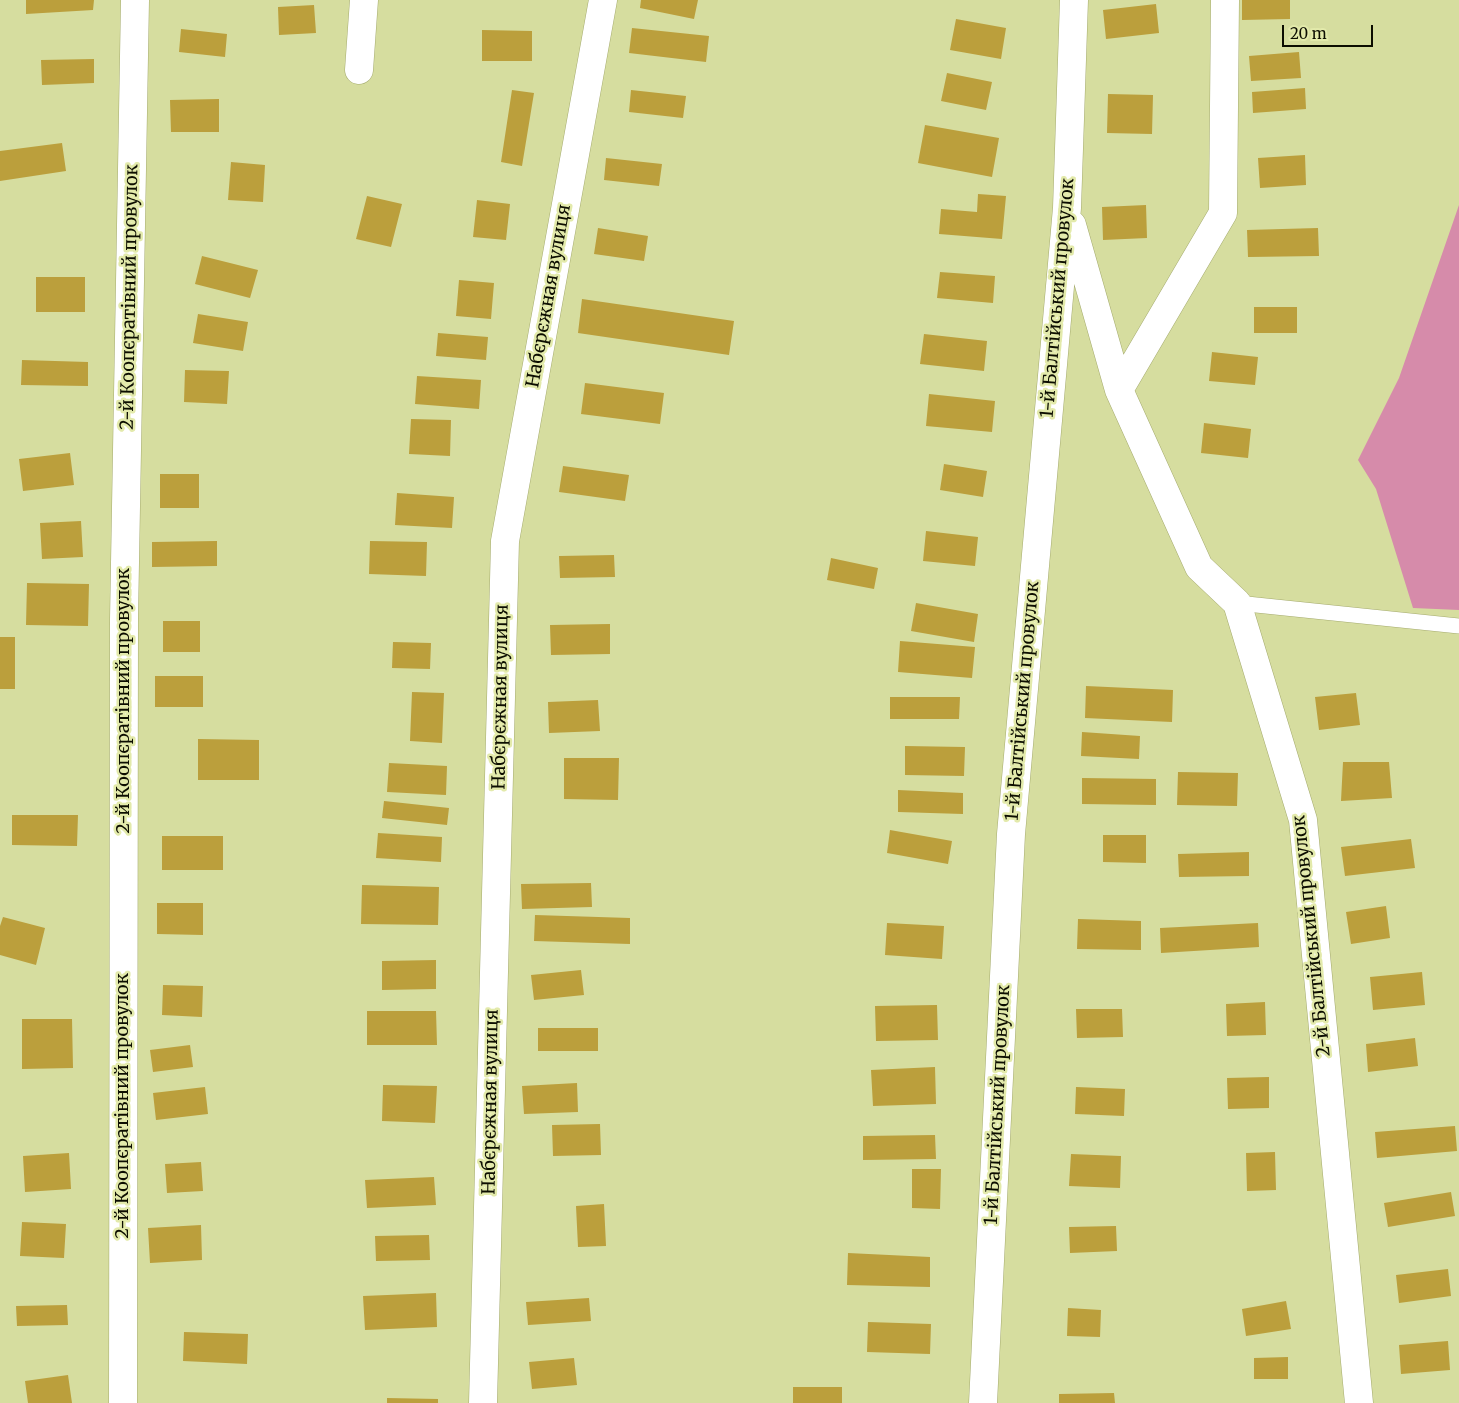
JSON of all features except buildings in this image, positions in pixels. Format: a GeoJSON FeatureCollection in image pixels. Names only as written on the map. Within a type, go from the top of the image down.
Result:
{"type":"FeatureCollection","features":[{"type":"Feature","properties":{"kind":"street","name":"2-й Коопєратівний провулок"},"geometry":{"type":"LineString","coordinates":[[123,1403],[124,619],[135,0]]}},
{"type":"Feature","properties":{"kind":"street"},"geometry":{"type":"LineString","coordinates":[[359,70],[364,0]]}},
{"type":"Feature","properties":{"kind":"street","name":"Набєрєжная вулиця"},"geometry":{"type":"LineString","coordinates":[[483,1403],[505,541],[603,0]]}},
{"type":"Feature","properties":{"kind":"street","name":"1-й Балтійський провулок"},"geometry":{"type":"LineString","coordinates":[[983,1403],[1010,834],[1067,208],[1074,0]]}},
{"type":"Feature","properties":{"kind":"street"},"geometry":{"type":"LineString","coordinates":[[1119,390],[1223,213],[1225,0]]}},
{"type":"Feature","properties":{"kind":"street","name":"2-й Балтійський провулок"},"geometry":{"type":"LineString","coordinates":[[1067,208],[1119,390],[1199,567],[1237,603],[1302,820],[1359,1403]]}},
{"type":"Feature","properties":{"kind":"lane"},"geometry":{"type":"LineString","coordinates":[[1237,603],[1459,626]]}},
{"type":"Feature","properties":{"kind":"shaded area"},"geometry":{"type":"Polygon","coordinates":[[[1459,205],[1459,610],[1413,608],[1376,489],[1358,460],[1399,378],[1459,205]]]}}]}
